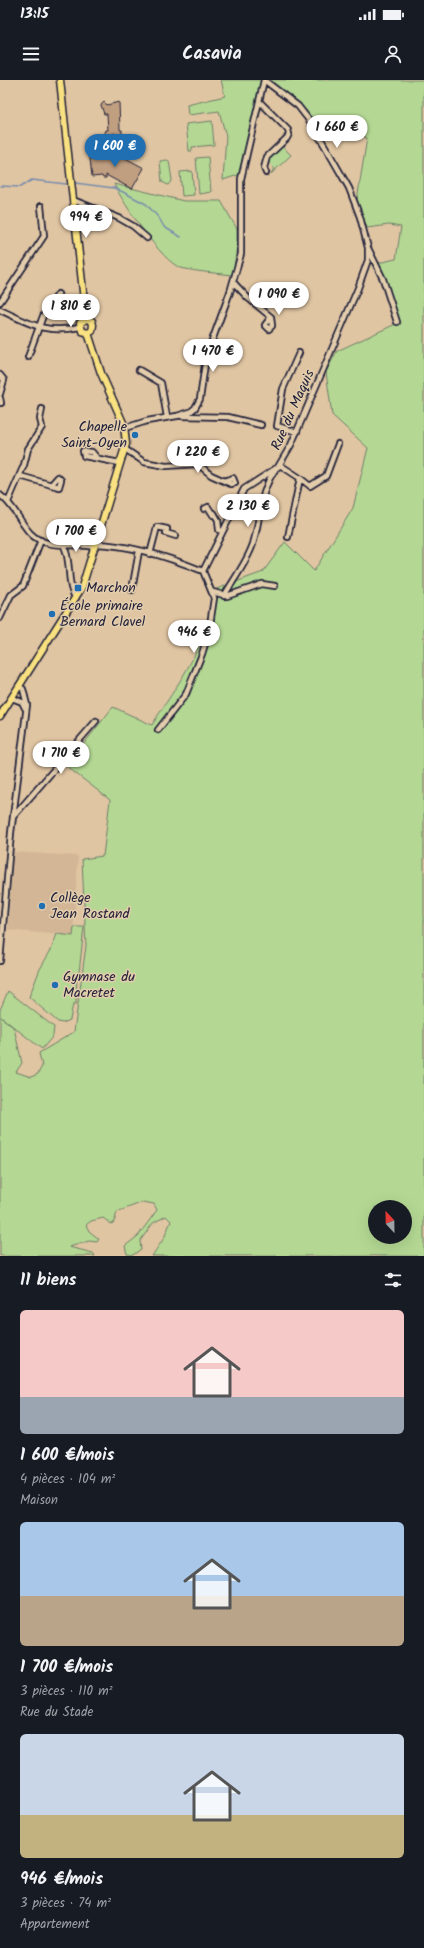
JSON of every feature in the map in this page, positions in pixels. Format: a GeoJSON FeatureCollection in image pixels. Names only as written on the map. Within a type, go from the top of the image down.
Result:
{"type":"FeatureCollection","features":[{"type":"Feature","properties":{"kind":"main road"},"geometry":{"type":"LineString","coordinates":[[60,80],[86,319]]}},
{"type":"Feature","properties":{"kind":"main road"},"geometry":{"type":"LineString","coordinates":[[86,319],[92,321],[93,325],[93,329],[88,332],[82,331],[80,327],[80,323],[86,319]]}},
{"type":"Feature","properties":{"kind":"main road"},"geometry":{"type":"LineString","coordinates":[[0,716],[76,598],[84,581],[125,449],[125,428],[101,373],[88,332]]}},
{"type":"Feature","properties":{"kind":"street"},"geometry":{"type":"LineString","coordinates":[[177,416],[190,412],[195,408],[200,399],[206,357],[233,282],[241,254],[241,179],[264,80],[298,106],[312,124],[349,188],[360,218],[368,248],[383,280],[397,322]]}},
{"type":"Feature","properties":{"kind":"street"},"geometry":{"type":"LineString","coordinates":[[260,102],[288,130],[289,134],[287,138],[267,157],[264,168],[266,173]]}},
{"type":"Feature","properties":{"kind":"street"},"geometry":{"type":"LineString","coordinates":[[73,200],[119,218],[133,226],[147,238]]}},
{"type":"Feature","properties":{"kind":"street"},"geometry":{"type":"LineString","coordinates":[[0,302],[44,236],[41,206]]}},
{"type":"Feature","properties":{"kind":"street","name":"Rue du Maquis"},"geometry":{"type":"LineString","coordinates":[[203,571],[244,489],[279,466],[297,432],[363,274],[368,260],[368,248]]}},
{"type":"Feature","properties":{"kind":"street"},"geometry":{"type":"LineString","coordinates":[[233,282],[248,298],[271,317]]}},
{"type":"Feature","properties":{"kind":"street"},"geometry":{"type":"LineString","coordinates":[[28,357],[43,316],[58,294]]}},
{"type":"Feature","properties":{"kind":"street"},"geometry":{"type":"LineString","coordinates":[[0,310],[40,327],[60,331],[80,327]]}},
{"type":"Feature","properties":{"kind":"street"},"geometry":{"type":"LineString","coordinates":[[297,432],[277,426],[285,383],[298,353]]}},
{"type":"Feature","properties":{"kind":"street"},"geometry":{"type":"LineString","coordinates":[[139,370],[161,383],[167,417]]}},
{"type":"Feature","properties":{"kind":"street"},"geometry":{"type":"LineString","coordinates":[[0,375],[4,380],[0,394]]}},
{"type":"Feature","properties":{"kind":"street"},"geometry":{"type":"LineString","coordinates":[[8,502],[20,476],[28,449],[42,427],[40,419],[42,409]]}},
{"type":"Feature","properties":{"kind":"street"},"geometry":{"type":"LineString","coordinates":[[125,428],[147,421],[177,416],[228,417],[261,425]]}},
{"type":"Feature","properties":{"kind":"street"},"geometry":{"type":"LineString","coordinates":[[224,596],[250,551],[263,492],[268,480],[279,466],[300,478],[310,486],[326,476],[338,444]]}},
{"type":"Feature","properties":{"kind":"street"},"geometry":{"type":"LineString","coordinates":[[125,449],[144,462],[166,466],[198,464],[211,475],[224,481]]}},
{"type":"Feature","properties":{"kind":"street"},"geometry":{"type":"LineString","coordinates":[[96,457],[120,463]]}},
{"type":"Feature","properties":{"kind":"street"},"geometry":{"type":"LineString","coordinates":[[20,476],[51,485]]}},
{"type":"Feature","properties":{"kind":"street"},"geometry":{"type":"LineString","coordinates":[[288,537],[300,478]]}},
{"type":"Feature","properties":{"kind":"street"},"geometry":{"type":"LineString","coordinates":[[1,496],[8,502],[31,534],[40,540],[64,546],[95,546],[139,551],[172,559],[203,571],[213,592],[213,611],[202,654],[186,694],[158,730]]}},
{"type":"Feature","properties":{"kind":"street"},"geometry":{"type":"LineString","coordinates":[[0,503],[1,496]]}},
{"type":"Feature","properties":{"kind":"street"},"geometry":{"type":"LineString","coordinates":[[204,509],[208,507],[213,515],[214,513],[218,520],[219,530],[223,531]]}},
{"type":"Feature","properties":{"kind":"street"},"geometry":{"type":"LineString","coordinates":[[150,554],[156,526],[167,529],[166,533],[176,536]]}},
{"type":"Feature","properties":{"kind":"street"},"geometry":{"type":"LineString","coordinates":[[0,618],[11,595],[23,586],[40,540]]}},
{"type":"Feature","properties":{"kind":"street"},"geometry":{"type":"LineString","coordinates":[[64,546],[68,553],[70,566],[70,590],[76,598]]}},
{"type":"Feature","properties":{"kind":"street"},"geometry":{"type":"LineString","coordinates":[[132,590],[139,551]]}},
{"type":"Feature","properties":{"kind":"street"},"geometry":{"type":"LineString","coordinates":[[213,592],[224,596],[262,584],[275,586]]}},
{"type":"Feature","properties":{"kind":"street"},"geometry":{"type":"LineString","coordinates":[[0,961],[13,817],[26,710],[26,698],[19,686]]}},
{"type":"Feature","properties":{"kind":"street"},"geometry":{"type":"LineString","coordinates":[[12,698],[22,702],[26,710]]}},
{"type":"Feature","properties":{"kind":"street"},"geometry":{"type":"LineString","coordinates":[[13,817],[96,721]]}},
{"type":"Feature","properties":{"kind":"shaded area","name":"Collège Jean Rostand"},"geometry":{"type":"Polygon","coordinates":[[[13,852],[78,856],[73,936],[8,930],[13,852]]]}},
{"type":"Feature","properties":{"kind":"green space"},"geometry":{"type":"Polygon","coordinates":[[[221,80],[265,80],[241,174],[223,180],[226,136],[219,111],[188,115],[187,105],[225,96],[221,80]]]}},
{"type":"Feature","properties":{"kind":"green space"},"geometry":{"type":"Polygon","coordinates":[[[268,80],[424,80],[424,1256],[152,1256],[164,1238],[171,1221],[166,1216],[153,1223],[140,1241],[141,1249],[133,1255],[127,1254],[125,1246],[138,1236],[157,1210],[154,1204],[143,1202],[117,1212],[114,1223],[111,1224],[103,1218],[91,1221],[86,1225],[89,1231],[99,1239],[97,1242],[89,1241],[69,1247],[93,1253],[95,1256],[0,1256],[0,1010],[8,991],[54,1027],[53,1036],[42,1049],[1,1017],[14,1028],[22,1063],[16,1072],[31,1077],[38,1074],[42,1066],[39,1053],[74,1032],[86,946],[82,859],[103,856],[110,800],[66,766],[113,707],[152,725],[182,678],[200,644],[210,609],[211,591],[263,572],[285,542],[314,571],[353,508],[368,448],[332,415],[326,372],[337,351],[400,322],[378,263],[396,259],[401,227],[389,225],[367,228],[357,200],[367,138],[337,123],[320,131],[306,110],[268,80]]]}},
{"type":"Feature","properties":{"kind":"green space"},"geometry":{"type":"Polygon","coordinates":[[[212,121],[214,145],[192,147],[192,151],[189,151],[186,124],[212,121]]]}},
{"type":"Feature","properties":{"kind":"green space"},"geometry":{"type":"Polygon","coordinates":[[[282,146],[291,155],[271,174],[274,168],[267,161],[282,146]]]}},
{"type":"Feature","properties":{"kind":"green space"},"geometry":{"type":"Polygon","coordinates":[[[208,157],[211,192],[199,194],[196,158],[208,157]]]}},
{"type":"Feature","properties":{"kind":"green space"},"geometry":{"type":"Polygon","coordinates":[[[160,161],[169,161],[172,180],[168,185],[162,182],[160,161]]]}},
{"type":"Feature","properties":{"kind":"green space"},"geometry":{"type":"Polygon","coordinates":[[[192,171],[194,195],[182,196],[180,172],[192,171]]]}},
{"type":"Feature","properties":{"kind":"green space"},"geometry":{"type":"Polygon","coordinates":[[[114,184],[184,201],[221,201],[237,229],[237,246],[233,275],[181,268],[173,263],[154,244],[144,231],[114,184]]]}},
{"type":"Feature","properties":{"kind":"green space","name":"Gymnase du Macretet"},"geometry":{"type":"Polygon","coordinates":[[[74,927],[84,927],[79,973],[77,973],[76,1004],[73,1004],[70,1020],[63,1023],[58,1022],[29,997],[40,969],[51,950],[57,934],[73,936],[74,927]]]}},
{"type":"Feature","properties":{"kind":"building"},"geometry":{"type":"Polygon","coordinates":[[[104,102],[107,105],[119,102],[120,130],[122,130],[122,134],[117,135],[114,133],[107,141],[104,136],[106,130],[108,130],[107,114],[104,114],[101,105],[104,102]]]}},
{"type":"Feature","properties":{"kind":"building"},"geometry":{"type":"Polygon","coordinates":[[[104,149],[104,156],[116,157],[118,154],[144,168],[132,189],[106,175],[106,178],[103,178],[102,176],[92,177],[89,150],[104,149]]]}},
{"type":"Feature","properties":{"kind":"waterway"},"geometry":{"type":"LineString","coordinates":[[0,186],[20,187],[32,180],[66,184]]}},
{"type":"Feature","properties":{"kind":"waterway"},"geometry":{"type":"LineString","coordinates":[[75,183],[114,188],[123,192],[146,204],[159,218],[164,227],[181,237]]}},
{"type":"Feature","properties":{"kind":"place","name":"Chapelle Saint-Oyen"},"geometry":{"type":"Point","coordinates":[135,435]}},
{"type":"Feature","properties":{"kind":"place","name":"Marchon"},"geometry":{"type":"Point","coordinates":[78,588]}},
{"type":"Feature","properties":{"kind":"place","name":"École primaire Bernard Clavel"},"geometry":{"type":"Point","coordinates":[52,614]}},
{"type":"Feature","properties":{"kind":"place","name":"Collège Jean Rostand"},"geometry":{"type":"Point","coordinates":[42,906]}},
{"type":"Feature","properties":{"kind":"place","name":"Gymnase du Macretet"},"geometry":{"type":"Point","coordinates":[55,985]}}]}
